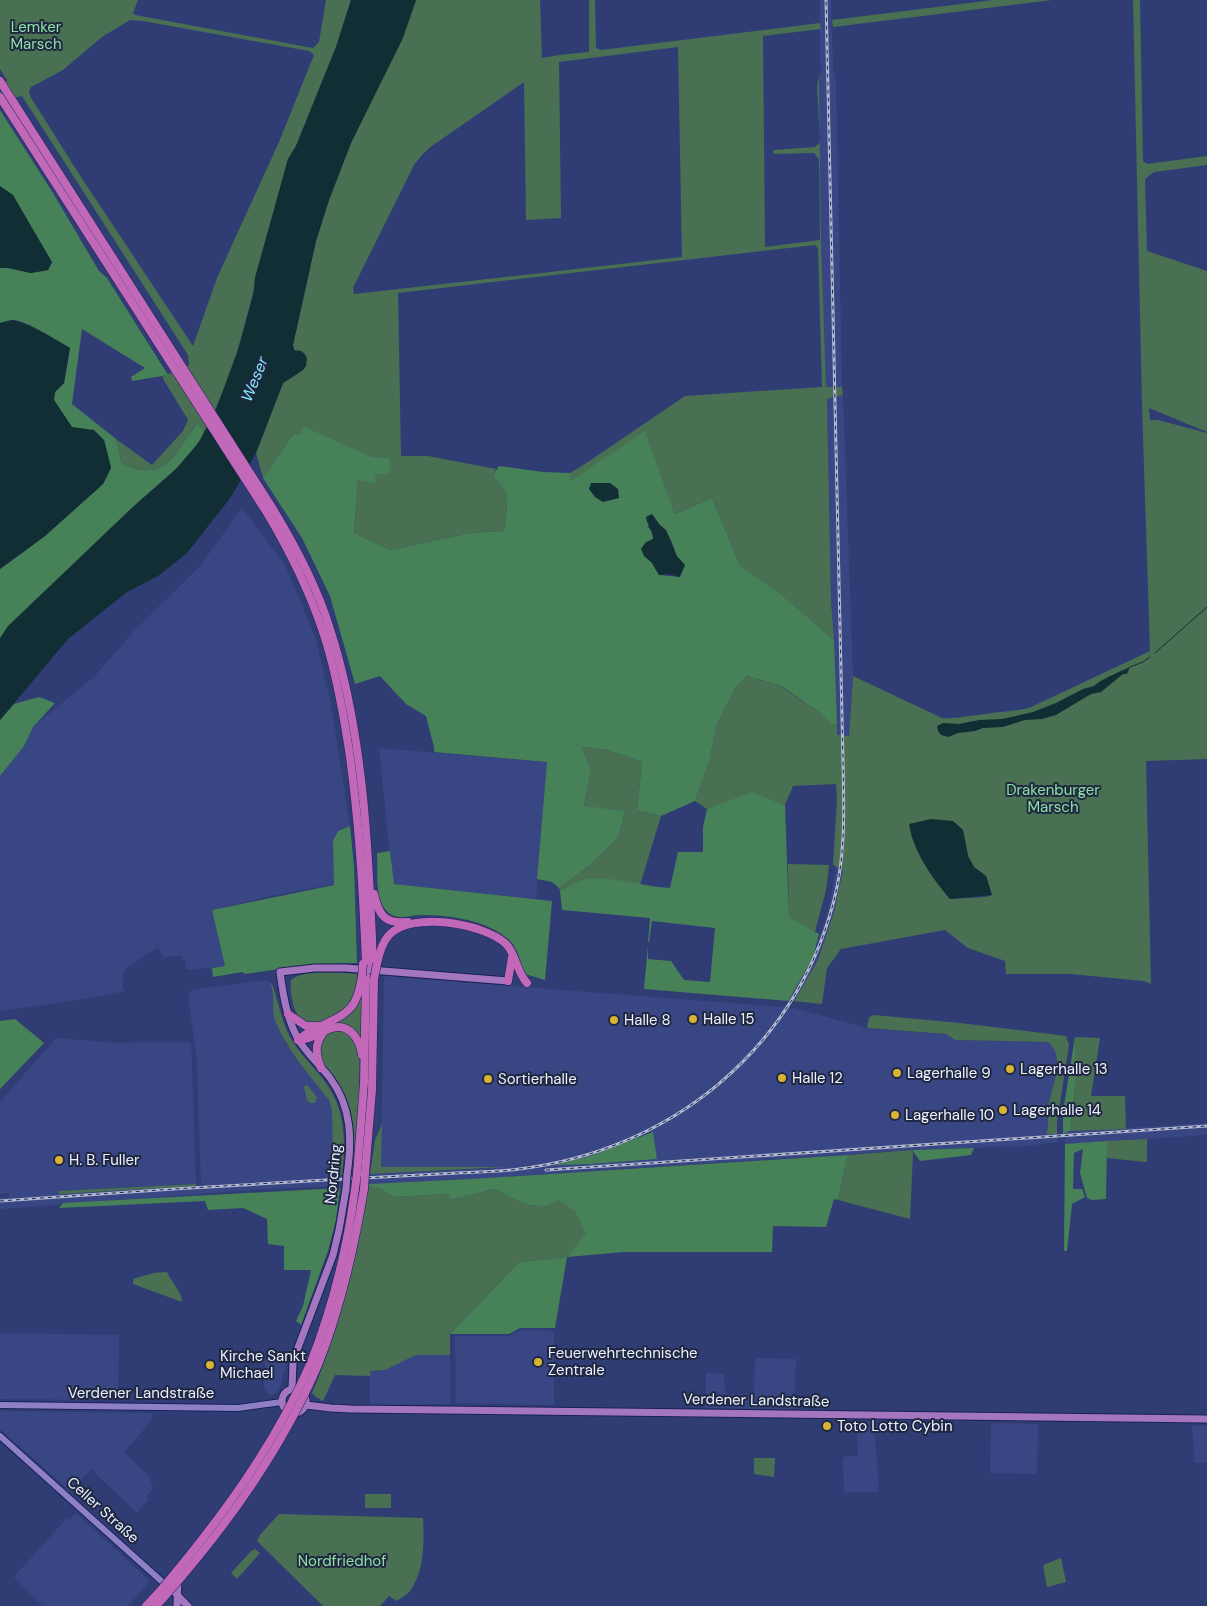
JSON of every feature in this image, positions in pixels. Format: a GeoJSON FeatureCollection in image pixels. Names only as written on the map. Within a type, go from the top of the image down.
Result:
{"type":"FeatureCollection","features":[{"type":"Feature","properties":{"kind":"highway"},"geometry":{"type":"LineString","coordinates":[[0,81],[4,97],[176,365],[282,524],[306,567],[330,628],[346,689],[357,755],[369,866],[370,964],[367,977],[360,1189],[355,1242],[336,1318],[314,1364],[248,1478],[163,1593],[156,1606]]}},
{"type":"Feature","properties":{"kind":"highway"},"geometry":{"type":"LineString","coordinates":[[176,365],[284,543],[305,585],[323,631],[339,690],[345,723],[369,891],[365,953],[370,964]]}},
{"type":"Feature","properties":{"kind":"highway"},"geometry":{"type":"LineString","coordinates":[[369,891],[378,911],[386,919],[395,922],[446,922],[492,934],[509,947],[519,972],[527,983]]}},
{"type":"Feature","properties":{"kind":"highway"},"geometry":{"type":"LineString","coordinates":[[298,1040],[308,1039],[350,1010],[367,977],[370,964],[389,935],[396,929],[417,923]]}},
{"type":"Feature","properties":{"kind":"highway"},"geometry":{"type":"LineString","coordinates":[[508,981],[512,955]]}},
{"type":"Feature","properties":{"kind":"highway"},"geometry":{"type":"LineString","coordinates":[[361,1174],[372,1090],[367,977]]}},
{"type":"Feature","properties":{"kind":"highway"},"geometry":{"type":"LineString","coordinates":[[288,1014],[306,1026],[343,1028],[356,1036],[361,1049],[364,1082]]}},
{"type":"Feature","properties":{"kind":"highway"},"geometry":{"type":"LineString","coordinates":[[321,1068],[316,1044],[323,1028]]}},
{"type":"Feature","properties":{"kind":"highway"},"geometry":{"type":"LineString","coordinates":[[146,1606],[163,1593]]}},
{"type":"Feature","properties":{"kind":"main road","name":"Nordring"},"geometry":{"type":"LineString","coordinates":[[292,1389],[293,1361],[333,1255],[339,1230],[348,1175],[350,1135],[347,1116],[337,1090],[298,1040],[288,1014],[280,972],[315,968],[346,968],[508,981]]}},
{"type":"Feature","properties":{"kind":"main road"},"geometry":{"type":"LineString","coordinates":[[177,1606],[177,1582],[186,1566],[250,1482],[291,1414],[301,1411],[306,1404],[303,1393],[296,1389],[286,1392],[282,1402],[284,1409],[291,1414]]}},
{"type":"Feature","properties":{"kind":"main road","name":"Verdener Landstraße"},"geometry":{"type":"LineString","coordinates":[[0,1405],[238,1408],[282,1402]]}},
{"type":"Feature","properties":{"kind":"main road","name":"Verdener Landstraße"},"geometry":{"type":"LineString","coordinates":[[306,1404],[331,1408],[380,1409],[1207,1419]]}},
{"type":"Feature","properties":{"kind":"main road","name":"Celler Straße"},"geometry":{"type":"LineString","coordinates":[[0,1436],[188,1606]]}},
{"type":"Feature","properties":{"kind":"shaded area"},"geometry":{"type":"Polygon","coordinates":[[[820,0],[831,0],[833,67],[836,79],[842,387],[826,387],[821,239],[819,80],[822,67],[820,67],[820,0]]]}},
{"type":"Feature","properties":{"kind":"shaded area"},"geometry":{"type":"Polygon","coordinates":[[[843,395],[853,676],[849,736],[837,735],[831,602],[827,399],[843,395]]]}},
{"type":"Feature","properties":{"kind":"shaded area"},"geometry":{"type":"Polygon","coordinates":[[[242,508],[285,565],[316,639],[332,710],[350,826],[338,831],[333,841],[334,884],[212,910],[225,966],[186,969],[185,960],[183,960],[182,956],[163,957],[158,947],[128,967],[124,972],[122,985],[125,991],[0,1011],[0,776],[23,747],[33,727],[95,676],[134,631],[200,566],[242,508]]]}},
{"type":"Feature","properties":{"kind":"shaded area"},"geometry":{"type":"Polygon","coordinates":[[[379,748],[547,762],[536,899],[393,884],[379,748]]]}},
{"type":"Feature","properties":{"kind":"shaded area"},"geometry":{"type":"Polygon","coordinates":[[[836,867],[843,870],[834,912],[818,960],[794,1001],[788,1001],[813,958],[830,903],[836,867]]]}},
{"type":"Feature","properties":{"kind":"shaded area"},"geometry":{"type":"Polygon","coordinates":[[[384,976],[794,1008],[870,1029],[946,1034],[955,1040],[1048,1042],[1054,1047],[1057,1056],[1055,1080],[1048,1109],[1049,1129],[1046,1133],[1057,1134],[1057,1142],[1026,1146],[912,1150],[368,1184],[370,1174],[495,1168],[381,1167],[384,976]],[[652,1132],[590,1156],[558,1164],[591,1164],[657,1159],[652,1132]]]}},
{"type":"Feature","properties":{"kind":"shaded area"},"geometry":{"type":"Polygon","coordinates":[[[266,980],[270,982],[272,987],[275,999],[274,1017],[285,1043],[329,1100],[332,1110],[334,1173],[342,1175],[341,1186],[266,1189],[0,1209],[0,1198],[9,1197],[9,1193],[0,1194],[0,1102],[56,1038],[117,1043],[191,1042],[196,1184],[59,1191],[59,1194],[205,1185],[201,1183],[197,1062],[188,994],[192,990],[266,980]]]}},
{"type":"Feature","properties":{"kind":"shaded area"},"geometry":{"type":"Polygon","coordinates":[[[1207,1123],[1207,1135],[1065,1144],[1065,1132],[1207,1123]]]}},
{"type":"Feature","properties":{"kind":"shaded area"},"geometry":{"type":"Polygon","coordinates":[[[522,1330],[554,1331],[554,1405],[456,1403],[455,1336],[509,1336],[522,1330]]]}},
{"type":"Feature","properties":{"kind":"shaded area"},"geometry":{"type":"Polygon","coordinates":[[[0,1333],[119,1335],[118,1400],[0,1399],[0,1333]]]}},
{"type":"Feature","properties":{"kind":"shaded area"},"geometry":{"type":"Polygon","coordinates":[[[291,1349],[281,1384],[278,1391],[272,1396],[264,1389],[265,1358],[291,1349]]]}},
{"type":"Feature","properties":{"kind":"shaded area"},"geometry":{"type":"Polygon","coordinates":[[[416,1355],[450,1355],[450,1404],[370,1405],[370,1371],[385,1370],[416,1355]]]}},
{"type":"Feature","properties":{"kind":"shaded area"},"geometry":{"type":"Polygon","coordinates":[[[755,1358],[796,1359],[794,1409],[705,1408],[706,1373],[724,1374],[725,1394],[754,1395],[755,1358]]]}},
{"type":"Feature","properties":{"kind":"shaded area"},"geometry":{"type":"Polygon","coordinates":[[[0,1411],[153,1413],[151,1421],[124,1452],[149,1476],[153,1488],[146,1496],[149,1499],[137,1513],[91,1469],[71,1492],[0,1429],[0,1411]]]}},
{"type":"Feature","properties":{"kind":"shaded area"},"geometry":{"type":"Polygon","coordinates":[[[856,1422],[874,1422],[879,1492],[844,1492],[843,1457],[858,1456],[856,1422]]]}},
{"type":"Feature","properties":{"kind":"shaded area"},"geometry":{"type":"Polygon","coordinates":[[[991,1423],[1038,1424],[1037,1474],[990,1473],[991,1423]]]}},
{"type":"Feature","properties":{"kind":"shaded area"},"geometry":{"type":"Polygon","coordinates":[[[1192,1426],[1207,1426],[1207,1463],[1195,1463],[1192,1426]]]}},
{"type":"Feature","properties":{"kind":"shaded area"},"geometry":{"type":"Polygon","coordinates":[[[76,1513],[150,1581],[128,1606],[43,1606],[14,1577],[67,1518],[69,1520],[76,1513]]]}},
{"type":"Feature","properties":{"kind":"green space","name":"Lemker Marsch"},"geometry":{"type":"Polygon","coordinates":[[[0,0],[138,0],[133,13],[135,15],[313,48],[319,42],[326,0],[351,0],[336,47],[296,146],[288,159],[255,278],[254,290],[241,338],[211,420],[204,433],[196,424],[175,455],[159,468],[149,470],[137,469],[122,464],[116,439],[152,465],[183,431],[188,420],[162,377],[189,365],[188,355],[22,96],[0,100],[0,92],[7,80],[0,69],[0,0]],[[130,20],[102,37],[63,70],[31,87],[29,91],[30,96],[79,174],[193,346],[217,278],[279,142],[314,55],[309,51],[130,20]]]}},
{"type":"Feature","properties":{"kind":"green space"},"geometry":{"type":"Polygon","coordinates":[[[416,0],[540,0],[542,58],[589,52],[589,0],[595,0],[596,48],[601,50],[820,23],[821,29],[763,36],[765,247],[820,240],[819,159],[814,153],[774,154],[773,150],[815,147],[820,142],[826,387],[842,387],[843,395],[827,399],[831,602],[834,640],[782,595],[740,565],[712,498],[675,514],[645,432],[572,480],[570,473],[685,396],[822,387],[818,248],[815,245],[398,293],[401,456],[428,456],[496,469],[493,475],[505,491],[507,507],[504,531],[470,533],[390,550],[354,533],[358,480],[375,474],[389,458],[369,456],[294,433],[263,478],[256,453],[283,383],[303,370],[293,345],[316,241],[329,200],[351,143],[401,41],[416,0]],[[678,47],[559,62],[561,218],[526,220],[524,82],[429,148],[422,155],[414,165],[353,288],[354,294],[682,257],[678,47]]]}},
{"type":"Feature","properties":{"kind":"green space"},"geometry":{"type":"Polygon","coordinates":[[[993,0],[1052,0],[833,27],[832,20],[993,0]]]}},
{"type":"Feature","properties":{"kind":"green space","name":"Drakenburger Marsch"},"geometry":{"type":"Polygon","coordinates":[[[1133,0],[1140,0],[1143,161],[1147,164],[1207,156],[1207,165],[1154,172],[1145,179],[1147,251],[1207,271],[1207,432],[1149,408],[1150,421],[1158,420],[1207,433],[1207,759],[1146,761],[1151,984],[1144,981],[1070,974],[1006,974],[1005,961],[968,948],[945,930],[841,949],[827,968],[822,1004],[794,1001],[818,960],[834,912],[843,870],[833,865],[837,799],[836,784],[793,786],[785,805],[753,793],[707,809],[695,801],[709,762],[717,724],[736,687],[747,676],[780,686],[819,712],[831,724],[837,725],[837,735],[849,736],[853,676],[942,718],[956,718],[1029,708],[1150,651],[1142,405],[1133,0]],[[963,830],[911,836],[938,884],[950,899],[992,895],[986,876],[974,867],[968,856],[963,830]]]}},
{"type":"Feature","properties":{"kind":"green space"},"geometry":{"type":"Polygon","coordinates":[[[822,67],[819,80],[820,137],[817,85],[822,67]]]}},
{"type":"Feature","properties":{"kind":"green space"},"geometry":{"type":"Polygon","coordinates":[[[0,110],[53,193],[99,271],[107,278],[168,375],[132,381],[131,377],[145,368],[82,329],[72,404],[116,439],[122,464],[137,469],[149,470],[159,468],[167,463],[175,455],[197,423],[204,433],[181,464],[99,539],[0,638],[0,569],[45,536],[103,484],[111,468],[104,440],[72,428],[54,400],[55,392],[64,383],[70,348],[24,323],[12,320],[0,323],[0,268],[31,273],[48,270],[52,262],[0,186],[0,110]]]}},
{"type":"Feature","properties":{"kind":"green space"},"geometry":{"type":"Polygon","coordinates":[[[305,427],[369,456],[389,458],[390,474],[375,474],[376,484],[358,480],[354,533],[390,550],[470,533],[504,531],[507,507],[505,491],[493,475],[499,466],[543,472],[570,473],[572,480],[645,431],[675,514],[712,498],[740,565],[782,595],[834,640],[837,725],[831,724],[819,712],[781,686],[747,676],[736,687],[717,724],[709,762],[695,801],[661,816],[637,810],[642,762],[607,750],[582,747],[591,771],[584,806],[625,811],[618,838],[590,865],[559,888],[552,882],[537,879],[547,762],[434,752],[426,716],[406,704],[380,676],[355,684],[330,596],[302,538],[263,478],[294,433],[299,435],[305,427]],[[660,525],[647,526],[653,533],[652,563],[659,575],[680,577],[672,542],[660,525]]]}},
{"type":"Feature","properties":{"kind":"green space"},"geometry":{"type":"Polygon","coordinates":[[[39,697],[55,703],[33,727],[24,746],[0,776],[0,720],[14,704],[39,697]]]}},
{"type":"Feature","properties":{"kind":"green space"},"geometry":{"type":"Polygon","coordinates":[[[582,747],[607,750],[642,762],[637,810],[661,816],[640,885],[618,880],[600,879],[590,880],[560,891],[559,888],[590,865],[618,838],[625,811],[584,807],[591,771],[582,747]]]}},
{"type":"Feature","properties":{"kind":"green space"},"geometry":{"type":"Polygon","coordinates":[[[752,792],[785,805],[789,917],[819,934],[813,958],[788,1001],[644,989],[648,946],[648,959],[671,961],[684,980],[710,982],[715,928],[652,921],[648,942],[650,918],[562,910],[560,891],[582,881],[599,878],[670,888],[678,852],[703,852],[703,827],[707,809],[752,792]]]}},
{"type":"Feature","properties":{"kind":"green space"},"geometry":{"type":"Polygon","coordinates":[[[350,826],[354,866],[357,963],[313,964],[213,977],[212,968],[225,966],[212,910],[334,885],[333,841],[338,831],[350,826]]]}},
{"type":"Feature","properties":{"kind":"green space"},"geometry":{"type":"Polygon","coordinates":[[[390,851],[394,884],[552,901],[545,980],[525,974],[517,952],[509,940],[500,933],[479,923],[444,916],[398,917],[387,912],[380,900],[377,880],[377,853],[390,851]]]}},
{"type":"Feature","properties":{"kind":"green space"},"geometry":{"type":"Polygon","coordinates":[[[788,864],[829,865],[826,890],[815,932],[789,917],[788,864]]]}},
{"type":"Feature","properties":{"kind":"green space"},"geometry":{"type":"Polygon","coordinates":[[[309,973],[357,974],[353,1001],[349,1006],[332,1018],[311,1023],[297,1014],[292,999],[291,980],[309,973]]]}},
{"type":"Feature","properties":{"kind":"green space"},"geometry":{"type":"Polygon","coordinates":[[[270,982],[290,1037],[301,1054],[331,1090],[336,1101],[343,1125],[344,1137],[342,1175],[333,1173],[332,1110],[329,1100],[299,1062],[280,1031],[274,1016],[273,992],[270,982]]]}},
{"type":"Feature","properties":{"kind":"green space"},"geometry":{"type":"Polygon","coordinates":[[[361,998],[361,1039],[355,1031],[348,1027],[307,1038],[354,1009],[361,998]]]}},
{"type":"Feature","properties":{"kind":"green space"},"geometry":{"type":"Polygon","coordinates":[[[874,1015],[1066,1036],[1069,1045],[1057,1122],[1057,1134],[1046,1134],[1049,1102],[1057,1065],[1054,1049],[1048,1042],[955,1040],[946,1034],[867,1028],[869,1017],[874,1015]]]}},
{"type":"Feature","properties":{"kind":"green space"},"geometry":{"type":"Polygon","coordinates":[[[15,1019],[44,1043],[0,1089],[0,1021],[15,1019]]]}},
{"type":"Feature","properties":{"kind":"green space"},"geometry":{"type":"Polygon","coordinates":[[[343,1030],[355,1039],[359,1064],[358,1104],[352,1175],[350,1175],[353,1147],[351,1121],[319,1054],[319,1044],[329,1031],[343,1030]]]}},
{"type":"Feature","properties":{"kind":"green space"},"geometry":{"type":"Polygon","coordinates":[[[1075,1037],[1100,1038],[1091,1096],[1125,1096],[1126,1129],[1070,1131],[1075,1088],[1075,1037]]]}},
{"type":"Feature","properties":{"kind":"green space"},"geometry":{"type":"Polygon","coordinates":[[[1075,1037],[1075,1088],[1070,1131],[1063,1134],[1063,1112],[1075,1037]]]}},
{"type":"Feature","properties":{"kind":"green space"},"geometry":{"type":"Polygon","coordinates":[[[306,1085],[317,1097],[315,1103],[310,1103],[307,1100],[304,1087],[306,1085]]]}},
{"type":"Feature","properties":{"kind":"green space"},"geometry":{"type":"Polygon","coordinates":[[[382,1124],[381,1167],[506,1167],[370,1174],[375,1140],[382,1124]]]}},
{"type":"Feature","properties":{"kind":"green space"},"geometry":{"type":"Polygon","coordinates":[[[653,1132],[657,1159],[555,1165],[590,1156],[653,1132]]]}},
{"type":"Feature","properties":{"kind":"green space"},"geometry":{"type":"Polygon","coordinates":[[[1147,1139],[1147,1162],[1106,1158],[1107,1141],[1147,1139]]]}},
{"type":"Feature","properties":{"kind":"green space"},"geometry":{"type":"Polygon","coordinates":[[[1107,1141],[1106,1199],[1092,1200],[1087,1198],[1080,1173],[1083,1149],[1074,1153],[1073,1189],[1082,1189],[1085,1197],[1072,1204],[1067,1251],[1064,1251],[1065,1144],[1107,1141]]]}},
{"type":"Feature","properties":{"kind":"green space"},"geometry":{"type":"Polygon","coordinates":[[[974,1148],[971,1155],[920,1161],[912,1150],[974,1148]]]}},
{"type":"Feature","properties":{"kind":"green space"},"geometry":{"type":"Polygon","coordinates":[[[912,1150],[910,1219],[838,1200],[848,1155],[912,1150]]]}},
{"type":"Feature","properties":{"kind":"green space"},"geometry":{"type":"Polygon","coordinates":[[[848,1155],[838,1200],[834,1199],[826,1227],[773,1226],[772,1252],[624,1252],[567,1257],[586,1233],[575,1211],[558,1200],[543,1206],[535,1206],[518,1201],[495,1189],[450,1200],[449,1194],[394,1197],[379,1188],[368,1186],[368,1184],[848,1155]]]}},
{"type":"Feature","properties":{"kind":"green space"},"geometry":{"type":"Polygon","coordinates":[[[196,1184],[196,1186],[59,1194],[58,1191],[196,1184]]]}},
{"type":"Feature","properties":{"kind":"green space"},"geometry":{"type":"Polygon","coordinates":[[[368,1186],[375,1186],[394,1197],[450,1194],[450,1200],[495,1189],[535,1206],[558,1200],[575,1210],[587,1233],[567,1257],[519,1262],[450,1334],[450,1355],[416,1355],[385,1370],[370,1371],[370,1376],[335,1375],[323,1401],[312,1393],[340,1317],[359,1240],[368,1186]]]}},
{"type":"Feature","properties":{"kind":"green space"},"geometry":{"type":"Polygon","coordinates":[[[340,1188],[336,1220],[328,1251],[301,1325],[296,1321],[303,1306],[311,1270],[284,1270],[284,1246],[268,1244],[267,1219],[243,1208],[208,1210],[205,1201],[59,1208],[63,1203],[340,1188]]]}},
{"type":"Feature","properties":{"kind":"green space"},"geometry":{"type":"Polygon","coordinates":[[[567,1257],[555,1328],[520,1328],[509,1334],[450,1334],[519,1262],[567,1257]]]}},
{"type":"Feature","properties":{"kind":"green space"},"geometry":{"type":"Polygon","coordinates":[[[167,1272],[182,1298],[182,1302],[133,1284],[133,1279],[153,1273],[167,1272]]]}},
{"type":"Feature","properties":{"kind":"green space"},"geometry":{"type":"Polygon","coordinates":[[[754,1458],[775,1458],[774,1477],[754,1474],[754,1458]]]}},
{"type":"Feature","properties":{"kind":"green space"},"geometry":{"type":"Polygon","coordinates":[[[365,1494],[391,1494],[391,1508],[365,1508],[365,1494]]]}},
{"type":"Feature","properties":{"kind":"green space","name":"Nordfriedhof"},"geometry":{"type":"Polygon","coordinates":[[[279,1514],[423,1518],[421,1565],[415,1583],[409,1592],[397,1601],[389,1596],[380,1606],[323,1606],[257,1541],[279,1514]]]}},
{"type":"Feature","properties":{"kind":"green space"},"geometry":{"type":"Polygon","coordinates":[[[255,1549],[260,1553],[237,1579],[231,1573],[255,1549]]]}},
{"type":"Feature","properties":{"kind":"green space"},"geometry":{"type":"Polygon","coordinates":[[[1061,1558],[1066,1582],[1047,1587],[1043,1565],[1061,1558]]]}},
{"type":"Feature","properties":{"kind":"water","name":"Weser"},"geometry":{"type":"Polygon","coordinates":[[[351,0],[416,0],[403,38],[351,143],[329,200],[316,241],[293,345],[294,350],[305,354],[307,359],[306,366],[283,383],[256,453],[231,497],[187,553],[158,576],[127,592],[68,639],[0,720],[0,638],[8,626],[135,505],[176,469],[199,442],[216,409],[238,350],[254,291],[255,278],[288,159],[296,146],[336,47],[351,0]]]}},
{"type":"Feature","properties":{"kind":"water"},"geometry":{"type":"Polygon","coordinates":[[[0,186],[13,195],[52,262],[48,270],[31,273],[0,268],[0,186]]]}},
{"type":"Feature","properties":{"kind":"water"},"geometry":{"type":"Polygon","coordinates":[[[13,320],[35,328],[70,348],[64,383],[55,392],[54,400],[72,427],[94,430],[104,440],[111,468],[103,484],[45,536],[0,569],[0,323],[13,320]]]}},
{"type":"Feature","properties":{"kind":"water"},"geometry":{"type":"Polygon","coordinates":[[[591,483],[610,483],[618,489],[619,498],[603,502],[595,497],[589,489],[591,483]]]}},
{"type":"Feature","properties":{"kind":"water"},"geometry":{"type":"Polygon","coordinates":[[[652,514],[666,530],[677,556],[685,565],[680,577],[668,574],[659,575],[652,563],[644,556],[641,549],[646,542],[653,539],[646,517],[652,514]]]}},
{"type":"Feature","properties":{"kind":"water"},"geometry":{"type":"Polygon","coordinates":[[[1130,667],[1127,674],[1123,674],[1101,692],[1091,694],[1056,715],[1042,719],[1025,720],[1003,727],[983,728],[958,733],[948,737],[941,735],[938,731],[937,726],[943,723],[959,724],[979,720],[1002,719],[1033,712],[1083,689],[1094,686],[1130,667]]]}},
{"type":"Feature","properties":{"kind":"water"},"geometry":{"type":"Polygon","coordinates":[[[931,819],[953,821],[963,830],[968,856],[974,867],[986,876],[992,895],[950,899],[943,891],[919,854],[909,824],[931,819]]]}},
{"type":"Feature","properties":{"kind":"waterway"},"geometry":{"type":"LineString","coordinates":[[1155,653],[1207,607]]}},
{"type":"Feature","properties":{"kind":"waterway"},"geometry":{"type":"LineString","coordinates":[[1130,667],[1150,657]]}},
{"type":"Feature","properties":{"kind":"railway"},"geometry":{"type":"LineString","coordinates":[[0,1201],[122,1192],[496,1171],[519,1169],[574,1158],[626,1141],[674,1116],[718,1085],[756,1048],[789,1005],[814,957],[833,904],[840,869],[844,815],[826,0]]}},
{"type":"Feature","properties":{"kind":"railway"},"geometry":{"type":"LineString","coordinates":[[546,1170],[1207,1126]]}},
{"type":"Feature","properties":{"kind":"place","name":"Halle 15"},"geometry":{"type":"Point","coordinates":[693,1019]}},
{"type":"Feature","properties":{"kind":"place","name":"Halle 8"},"geometry":{"type":"Point","coordinates":[614,1020]}},
{"type":"Feature","properties":{"kind":"place","name":"Lagerhalle 13"},"geometry":{"type":"Point","coordinates":[1010,1069]}},
{"type":"Feature","properties":{"kind":"place","name":"Lagerhalle 9"},"geometry":{"type":"Point","coordinates":[897,1073]}},
{"type":"Feature","properties":{"kind":"place","name":"Halle 12"},"geometry":{"type":"Point","coordinates":[782,1078]}},
{"type":"Feature","properties":{"kind":"place","name":"Sortierhalle"},"geometry":{"type":"Point","coordinates":[488,1079]}},
{"type":"Feature","properties":{"kind":"place","name":"Lagerhalle 14"},"geometry":{"type":"Point","coordinates":[1003,1110]}},
{"type":"Feature","properties":{"kind":"place","name":"Lagerhalle 10"},"geometry":{"type":"Point","coordinates":[895,1115]}},
{"type":"Feature","properties":{"kind":"place","name":"H. B. Fuller"},"geometry":{"type":"Point","coordinates":[59,1160]}},
{"type":"Feature","properties":{"kind":"place","name":"Feuerwehrtechnische Zentrale"},"geometry":{"type":"Point","coordinates":[538,1362]}},
{"type":"Feature","properties":{"kind":"place","name":"Kirche Sankt Michael"},"geometry":{"type":"Point","coordinates":[210,1365]}},
{"type":"Feature","properties":{"kind":"place","name":"Toto Lotto Cybin"},"geometry":{"type":"Point","coordinates":[827,1426]}}]}
